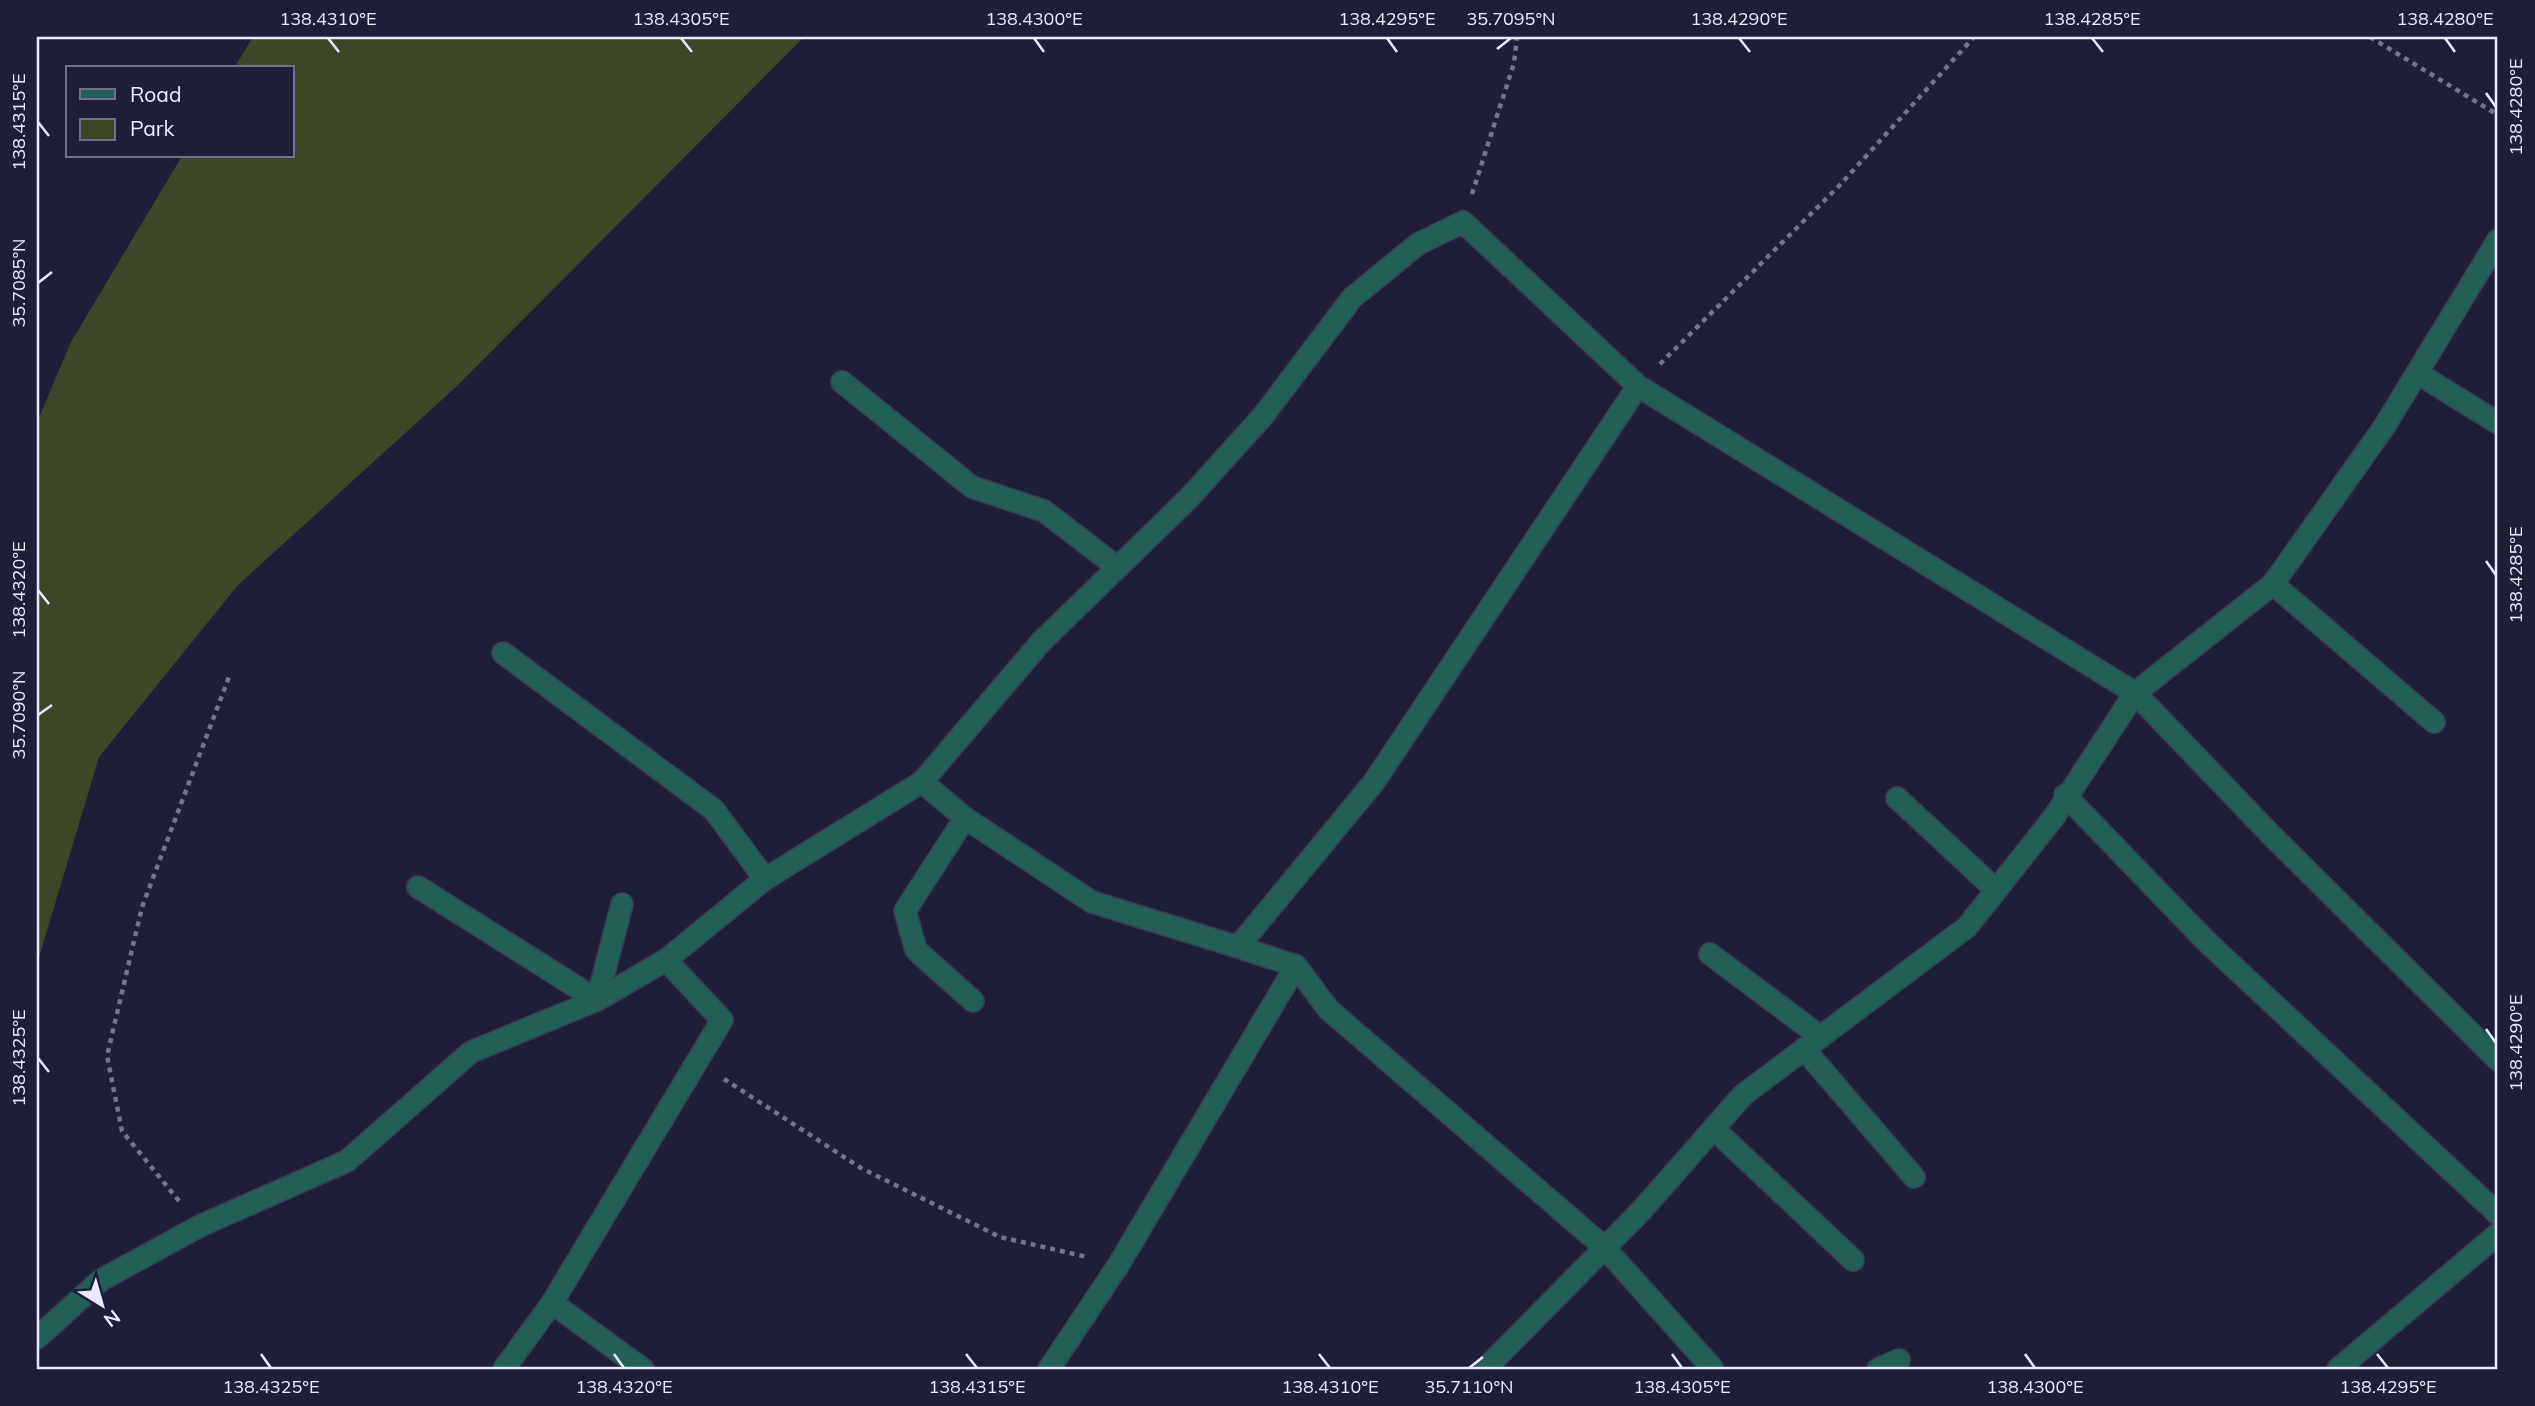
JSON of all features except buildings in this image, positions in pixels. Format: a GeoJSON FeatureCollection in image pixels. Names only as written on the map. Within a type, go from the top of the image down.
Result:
{"type":"FeatureCollection","features":[{"type":"Feature","properties":{"kind":"street"},"geometry":{"type":"LineString","coordinates":[[37,1338],[102,1280],[200,1226],[347,1161],[471,1052],[597,1000],[666,960],[765,879],[922,782],[1041,642],[1189,498],[1263,416],[1352,298],[1418,244],[1463,222],[1638,386],[2135,693],[2273,837],[2498,1060]]}},
{"type":"Feature","properties":{"kind":"street"},"geometry":{"type":"LineString","coordinates":[[1485,1369],[1605,1248],[1743,1095],[1967,927],[2054,817],[2135,693],[2273,584],[2384,427],[2498,240]]}},
{"type":"Feature","properties":{"kind":"street"},"geometry":{"type":"LineString","coordinates":[[2417,373],[2498,423]]}},
{"type":"Feature","properties":{"kind":"street"},"geometry":{"type":"LineString","coordinates":[[842,382],[972,487],[1044,511],[1117,567]]}},
{"type":"Feature","properties":{"kind":"street"},"geometry":{"type":"LineString","coordinates":[[1238,947],[1374,782],[1638,386]]}},
{"type":"Feature","properties":{"kind":"street"},"geometry":{"type":"LineString","coordinates":[[2273,584],[2434,722]]}},
{"type":"Feature","properties":{"kind":"street"},"geometry":{"type":"LineString","coordinates":[[503,653],[714,810],[765,879]]}},
{"type":"Feature","properties":{"kind":"street"},"geometry":{"type":"LineString","coordinates":[[922,782],[965,818],[1092,902],[1296,966],[1328,1009],[1605,1248],[1713,1369]]}},
{"type":"Feature","properties":{"kind":"street"},"geometry":{"type":"LineString","coordinates":[[2066,795],[2206,940],[2498,1214]]}},
{"type":"Feature","properties":{"kind":"street"},"geometry":{"type":"LineString","coordinates":[[1897,798],[1996,890]]}},
{"type":"Feature","properties":{"kind":"street"},"geometry":{"type":"LineString","coordinates":[[965,818],[905,911],[916,950],[972,1001]]}},
{"type":"Feature","properties":{"kind":"street"},"geometry":{"type":"LineString","coordinates":[[418,887],[597,1000]]}},
{"type":"Feature","properties":{"kind":"street"},"geometry":{"type":"LineString","coordinates":[[597,1000],[622,904]]}},
{"type":"Feature","properties":{"kind":"street"},"geometry":{"type":"LineString","coordinates":[[1710,954],[1812,1043],[1914,1177]]}},
{"type":"Feature","properties":{"kind":"street"},"geometry":{"type":"LineString","coordinates":[[504,1369],[551,1303],[722,1020],[666,960]]}},
{"type":"Feature","properties":{"kind":"street"},"geometry":{"type":"LineString","coordinates":[[1049,1369],[1119,1264],[1296,966]]}},
{"type":"Feature","properties":{"kind":"street"},"geometry":{"type":"LineString","coordinates":[[1714,1129],[1853,1260]]}},
{"type":"Feature","properties":{"kind":"street"},"geometry":{"type":"LineString","coordinates":[[2338,1369],[2498,1234]]}},
{"type":"Feature","properties":{"kind":"street"},"geometry":{"type":"LineString","coordinates":[[551,1303],[643,1369]]}},
{"type":"Feature","properties":{"kind":"street"},"geometry":{"type":"LineString","coordinates":[[1878,1369],[1899,1360]]}},
{"type":"Feature","properties":{"kind":"path"},"geometry":{"type":"LineString","coordinates":[[1463,222],[1514,63],[1517,37]]}},
{"type":"Feature","properties":{"kind":"path"},"geometry":{"type":"LineString","coordinates":[[1638,386],[1839,186],[1974,37]]}},
{"type":"Feature","properties":{"kind":"path"},"geometry":{"type":"LineString","coordinates":[[2370,37],[2498,115]]}},
{"type":"Feature","properties":{"kind":"path"},"geometry":{"type":"LineString","coordinates":[[200,1226],[122,1131],[107,1056],[142,907],[229,677]]}},
{"type":"Feature","properties":{"kind":"path"},"geometry":{"type":"LineString","coordinates":[[697,1061],[861,1168],[1000,1237],[1119,1264]]}},
{"type":"Feature","properties":{"kind":"green space"},"geometry":{"type":"Polygon","coordinates":[[[253,37],[804,37],[456,387],[238,585],[99,757],[37,964],[37,422],[71,342],[181,158],[294,158],[294,66],[235,66],[253,37]]]}}]}
